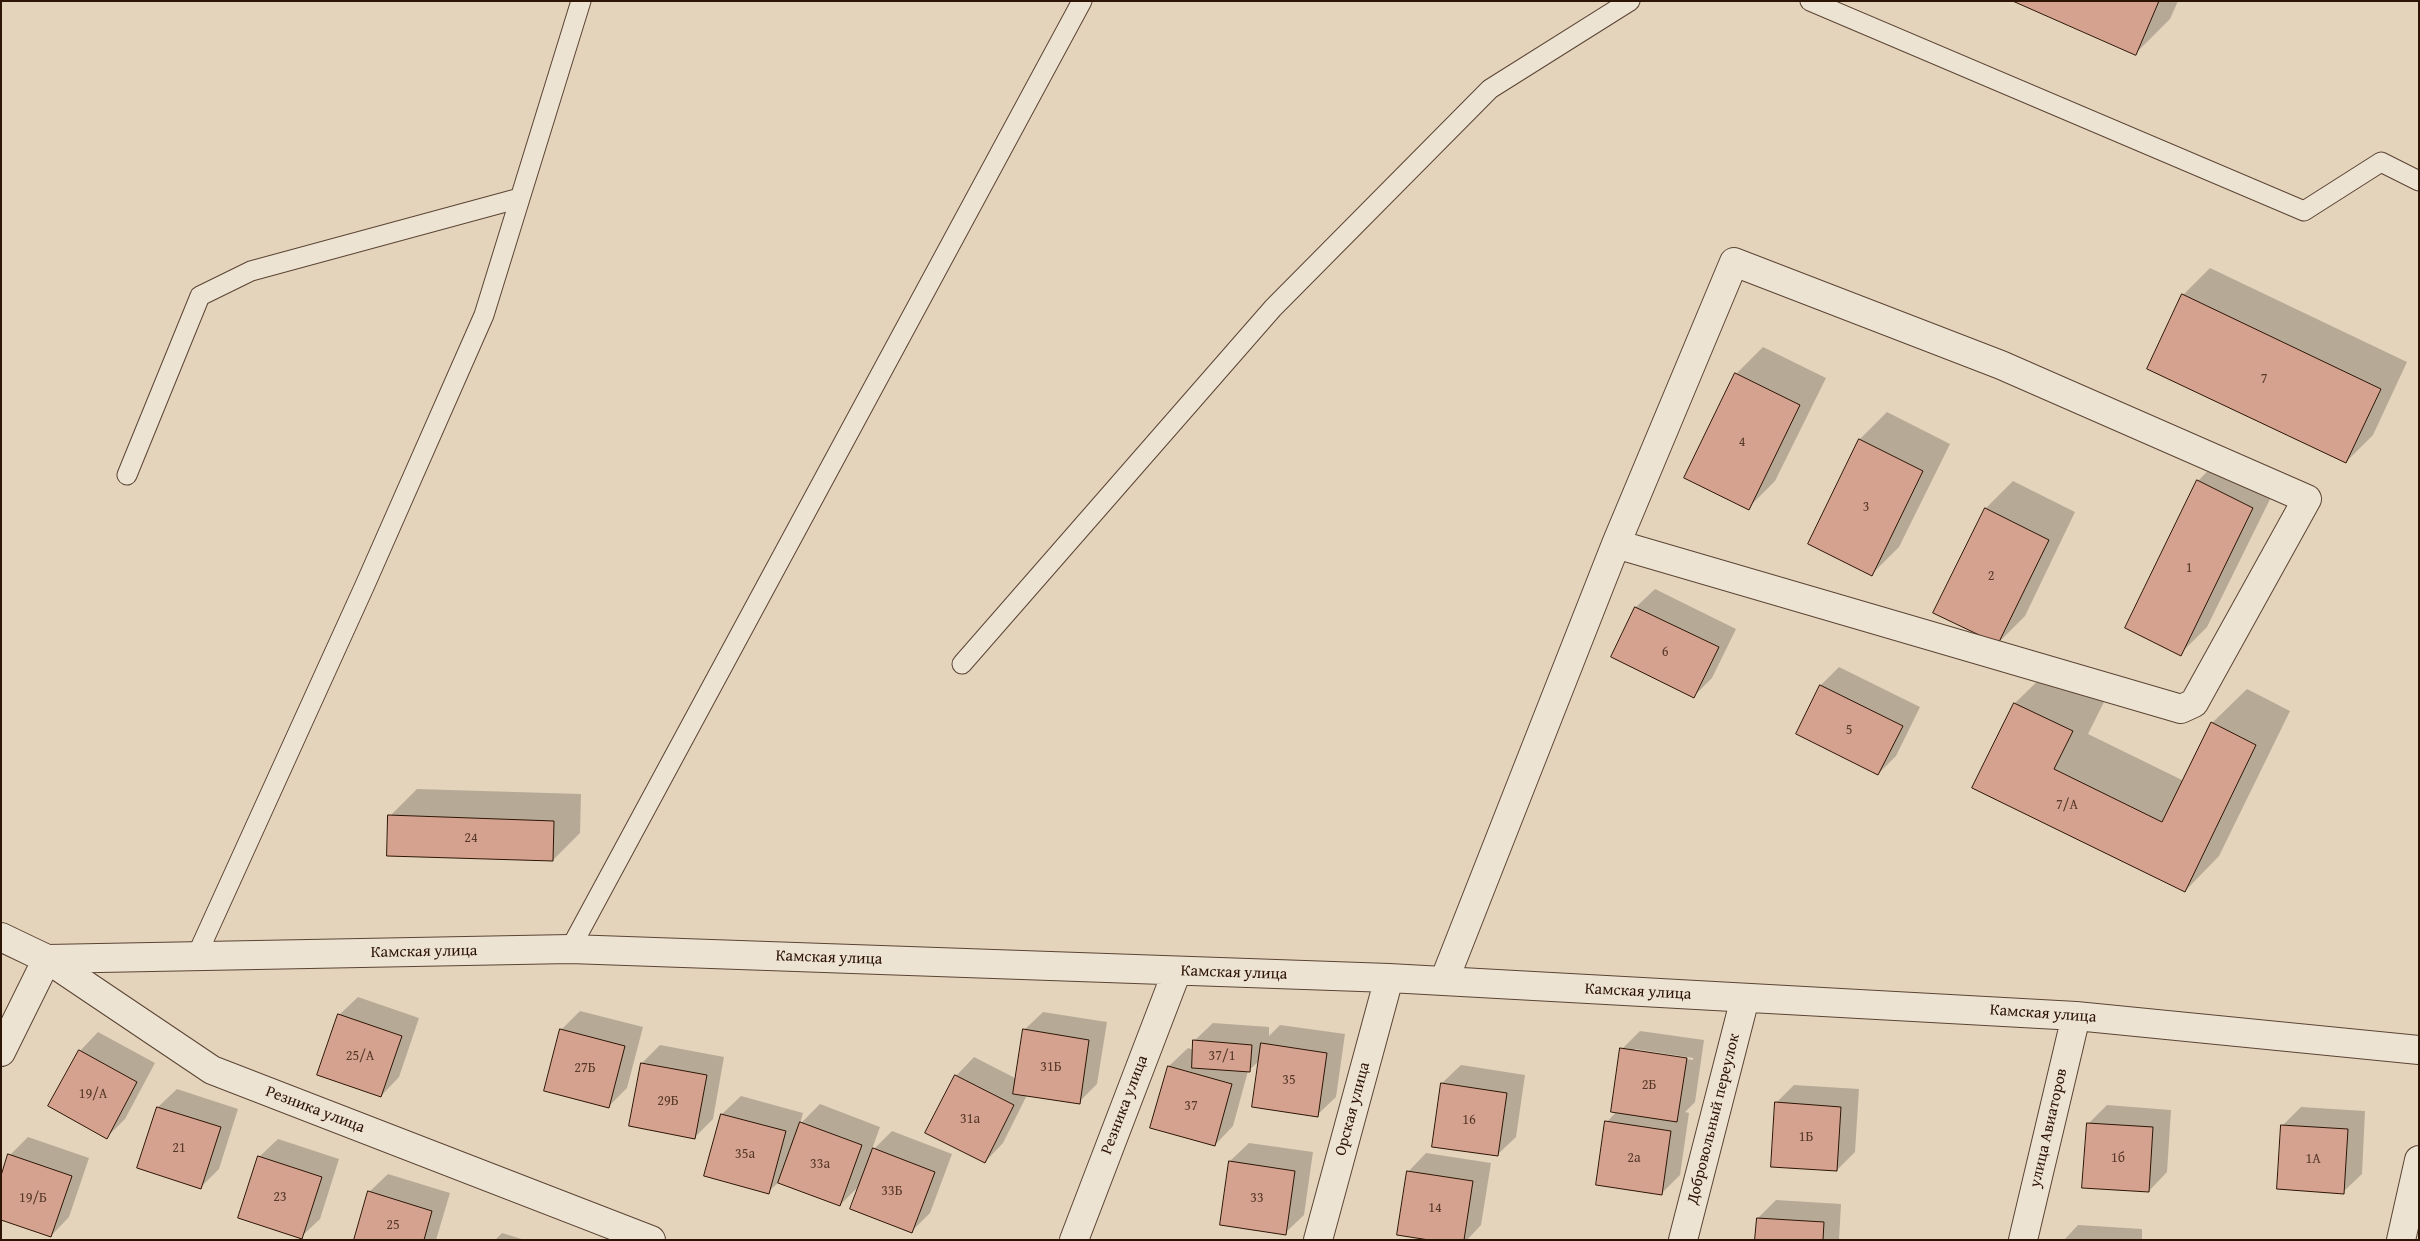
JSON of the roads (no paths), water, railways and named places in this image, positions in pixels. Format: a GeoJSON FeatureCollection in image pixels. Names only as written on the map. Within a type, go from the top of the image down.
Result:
{"type":"FeatureCollection","features":[{"type":"Feature","properties":{"kind":"street"},"geometry":{"type":"LineString","coordinates":[[1444,981],[1616,544],[1734,262],[2000,365],[2307,499],[2194,703],[2181,708],[1616,544]]}},
{"type":"Feature","properties":{"kind":"street","name":"Резника улица"},"geometry":{"type":"LineString","coordinates":[[1,937],[47,959],[212,1070],[651,1240]]}},
{"type":"Feature","properties":{"kind":"street","name":"Камская улица"},"geometry":{"type":"LineString","coordinates":[[47,959],[570,949],[1389,978],[2076,1016],[2419,1050]]}},
{"type":"Feature","properties":{"kind":"street"},"geometry":{"type":"LineString","coordinates":[[1,1052],[47,959]]}},
{"type":"Feature","properties":{"kind":"street","name":"Резника улица"},"geometry":{"type":"LineString","coordinates":[[1074,1240],[1176,971]]}},
{"type":"Feature","properties":{"kind":"street","name":"Орская улица"},"geometry":{"type":"LineString","coordinates":[[1318,1240],[1389,978]]}},
{"type":"Feature","properties":{"kind":"street","name":"Добровольный переулок"},"geometry":{"type":"LineString","coordinates":[[1683,1240],[1745,998]]}},
{"type":"Feature","properties":{"kind":"street","name":"улица Авиаторов"},"geometry":{"type":"LineString","coordinates":[[2023,1240],[2076,1016]]}},
{"type":"Feature","properties":{"kind":"street"},"geometry":{"type":"LineString","coordinates":[[2400,1240],[2419,1160]]}},
{"type":"Feature","properties":{"kind":"lane"},"geometry":{"type":"LineString","coordinates":[[196,957],[365,586],[484,315],[581,1]]}},
{"type":"Feature","properties":{"kind":"lane"},"geometry":{"type":"LineString","coordinates":[[570,949],[1082,1]]}},
{"type":"Feature","properties":{"kind":"lane"},"geometry":{"type":"LineString","coordinates":[[962,664],[1273,308],[1490,89],[1630,1]]}},
{"type":"Feature","properties":{"kind":"lane"},"geometry":{"type":"LineString","coordinates":[[1810,1],[2304,211],[2381,162],[2416,175]]}},
{"type":"Feature","properties":{"kind":"lane"},"geometry":{"type":"LineString","coordinates":[[127,475],[200,296],[251,271],[520,198]]}}]}
